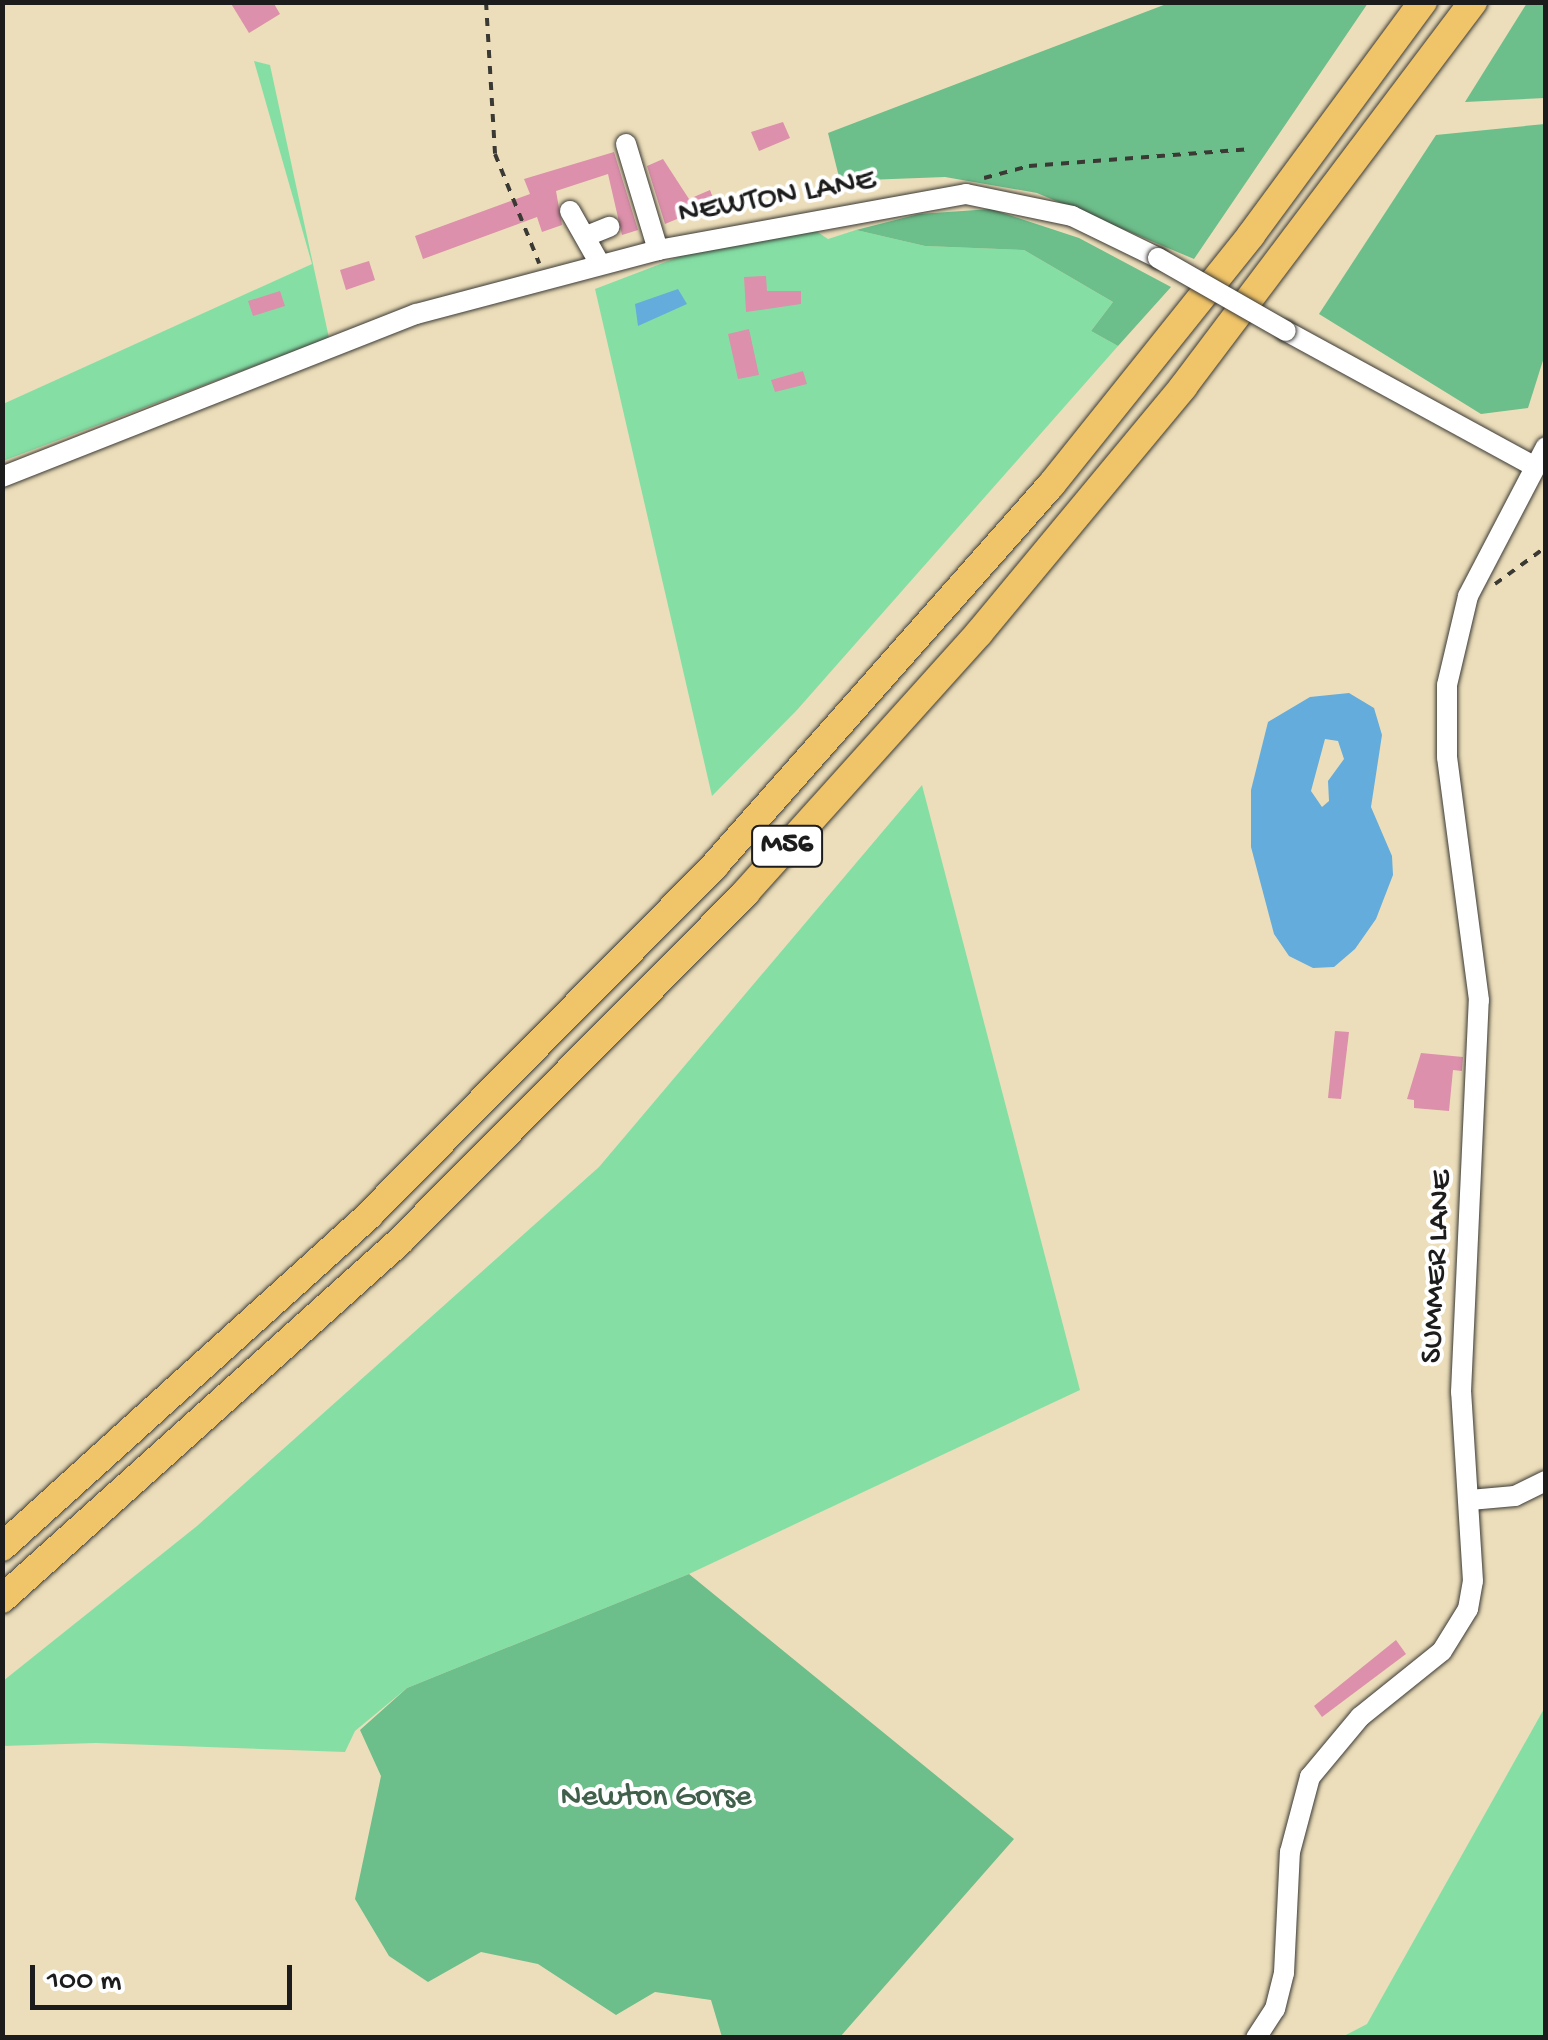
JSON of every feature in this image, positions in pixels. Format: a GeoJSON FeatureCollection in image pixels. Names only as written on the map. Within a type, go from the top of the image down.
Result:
{"type":"FeatureCollection","features":[{"type":"Feature","properties":{"kind":"highway","name":"M56"},"geometry":{"type":"LineString","coordinates":[[2,1547],[369,1215],[726,853],[948,607],[1100,425],[1423,2]]}},
{"type":"Feature","properties":{"kind":"highway","name":"M56"},"geometry":{"type":"LineString","coordinates":[[2,1600],[400,1242],[758,878],[979,633],[1183,387],[1473,2]]}},
{"type":"Feature","properties":{"kind":"street"},"geometry":{"type":"LineString","coordinates":[[626,144],[658,250]]}},
{"type":"Feature","properties":{"kind":"street","name":"NEWTON LANE"},"geometry":{"type":"LineString","coordinates":[[2,477],[416,314],[544,276],[658,250],[966,194],[1072,216],[1158,258],[1536,468]]}},
{"type":"Feature","properties":{"kind":"street"},"geometry":{"type":"LineString","coordinates":[[570,211],[589,235],[600,264]]}},
{"type":"Feature","properties":{"kind":"street"},"geometry":{"type":"LineString","coordinates":[[589,235],[610,227]]}},
{"type":"Feature","properties":{"kind":"street","name":"SUMMER LANE"},"geometry":{"type":"LineString","coordinates":[[1256,2038],[1275,2009],[1284,1974],[1290,1852],[1301,1797],[1336,1741],[1456,1634],[1473,1581],[1461,1392],[1479,1000],[1444,718],[1454,639],[1468,596],[1546,447]]}},
{"type":"Feature","properties":{"kind":"street"},"geometry":{"type":"LineString","coordinates":[[1470,1500],[1515,1496],[1546,1481]]}},
{"type":"Feature","properties":{"kind":"path"},"geometry":{"type":"LineString","coordinates":[[486,2],[495,154],[544,276]]}},
{"type":"Feature","properties":{"kind":"path"},"geometry":{"type":"LineString","coordinates":[[966,194],[980,179],[1029,166],[1251,148]]}},
{"type":"Feature","properties":{"kind":"path"},"geometry":{"type":"LineString","coordinates":[[1468,596],[1507,579],[1546,548]]}},
{"type":"Feature","properties":{"kind":"green space"},"geometry":{"type":"Polygon","coordinates":[[[1169,3],[1368,3],[1194,259],[1037,193],[945,177],[840,181],[828,133],[1169,3]]]}},
{"type":"Feature","properties":{"kind":"green space"},"geometry":{"type":"Polygon","coordinates":[[[1527,3],[1545,3],[1545,98],[1465,102],[1527,3]]]}},
{"type":"Feature","properties":{"kind":"green space"},"geometry":{"type":"Polygon","coordinates":[[[254,61],[270,65],[329,338],[3,461],[3,404],[312,264],[254,61]]]}},
{"type":"Feature","properties":{"kind":"green space"},"geometry":{"type":"Polygon","coordinates":[[[1545,124],[1545,354],[1528,408],[1481,414],[1319,314],[1436,135],[1545,124]]]}},
{"type":"Feature","properties":{"kind":"green space"},"geometry":{"type":"Polygon","coordinates":[[[991,209],[1079,238],[1171,287],[1118,346],[1091,331],[1113,302],[1024,250],[925,246],[856,230],[919,214],[991,209]]]}},
{"type":"Feature","properties":{"kind":"green space"},"geometry":{"type":"Polygon","coordinates":[[[856,230],[925,246],[1024,250],[1113,302],[1091,331],[1118,346],[797,710],[712,796],[595,289],[697,250],[816,231],[828,239],[856,230]]]}},
{"type":"Feature","properties":{"kind":"green space"},"geometry":{"type":"Polygon","coordinates":[[[922,785],[1080,1390],[689,1574],[407,1688],[355,1731],[345,1752],[96,1743],[3,1746],[3,1681],[197,1526],[599,1167],[922,785]]]}},
{"type":"Feature","properties":{"kind":"green space","name":"Newton Gorse"},"geometry":{"type":"Polygon","coordinates":[[[689,1574],[1014,1839],[840,2037],[722,2037],[711,2000],[655,1992],[616,2015],[538,1964],[481,1952],[428,1982],[389,1956],[355,1899],[381,1776],[360,1730],[407,1688],[689,1574]]]}},
{"type":"Feature","properties":{"kind":"green space"},"geometry":{"type":"Polygon","coordinates":[[[1545,1707],[1545,2037],[1342,2037],[1367,2024],[1545,1707]]]}},
{"type":"Feature","properties":{"kind":"water"},"geometry":{"type":"Polygon","coordinates":[[[678,289],[687,304],[638,326],[635,304],[678,289]]]}},
{"type":"Feature","properties":{"kind":"water"},"geometry":{"type":"Polygon","coordinates":[[[1349,693],[1374,708],[1382,735],[1371,807],[1392,856],[1393,875],[1376,919],[1355,949],[1334,967],[1313,968],[1289,956],[1274,934],[1251,847],[1251,790],[1268,722],[1310,697],[1349,693]],[[1325,739],[1311,791],[1322,807],[1329,801],[1328,781],[1344,759],[1338,741],[1325,739]]]}},
{"type":"Feature","properties":{"kind":"building"},"geometry":{"type":"Polygon","coordinates":[[[230,2],[273,2],[280,14],[249,33],[230,2]]]}},
{"type":"Feature","properties":{"kind":"building"},"geometry":{"type":"Polygon","coordinates":[[[783,122],[790,138],[759,151],[751,132],[783,122]]]}},
{"type":"Feature","properties":{"kind":"building"},"geometry":{"type":"Polygon","coordinates":[[[614,152],[638,230],[622,235],[608,174],[556,191],[562,225],[542,232],[537,217],[423,259],[415,236],[530,194],[524,179],[614,152]]]}},
{"type":"Feature","properties":{"kind":"building"},"geometry":{"type":"Polygon","coordinates":[[[663,159],[689,199],[710,190],[715,203],[665,224],[647,166],[663,159]]]}},
{"type":"Feature","properties":{"kind":"building"},"geometry":{"type":"Polygon","coordinates":[[[369,261],[375,280],[346,290],[340,270],[369,261]]]}},
{"type":"Feature","properties":{"kind":"building"},"geometry":{"type":"Polygon","coordinates":[[[766,276],[767,291],[801,291],[801,304],[746,312],[744,277],[766,276]]]}},
{"type":"Feature","properties":{"kind":"building"},"geometry":{"type":"Polygon","coordinates":[[[280,291],[285,306],[253,316],[248,301],[280,291]]]}},
{"type":"Feature","properties":{"kind":"building"},"geometry":{"type":"Polygon","coordinates":[[[749,329],[759,375],[738,379],[728,334],[749,329]]]}},
{"type":"Feature","properties":{"kind":"building"},"geometry":{"type":"Polygon","coordinates":[[[803,371],[807,384],[775,392],[771,380],[803,371]]]}},
{"type":"Feature","properties":{"kind":"building"},"geometry":{"type":"Polygon","coordinates":[[[1335,1031],[1349,1032],[1341,1099],[1328,1098],[1335,1031]]]}},
{"type":"Feature","properties":{"kind":"building"},"geometry":{"type":"Polygon","coordinates":[[[1421,1053],[1463,1057],[1462,1071],[1453,1070],[1449,1111],[1414,1108],[1414,1100],[1407,1099],[1421,1053]]]}},
{"type":"Feature","properties":{"kind":"building"},"geometry":{"type":"Polygon","coordinates":[[[1396,1640],[1406,1654],[1322,1717],[1314,1706],[1396,1640]]]}}]}
